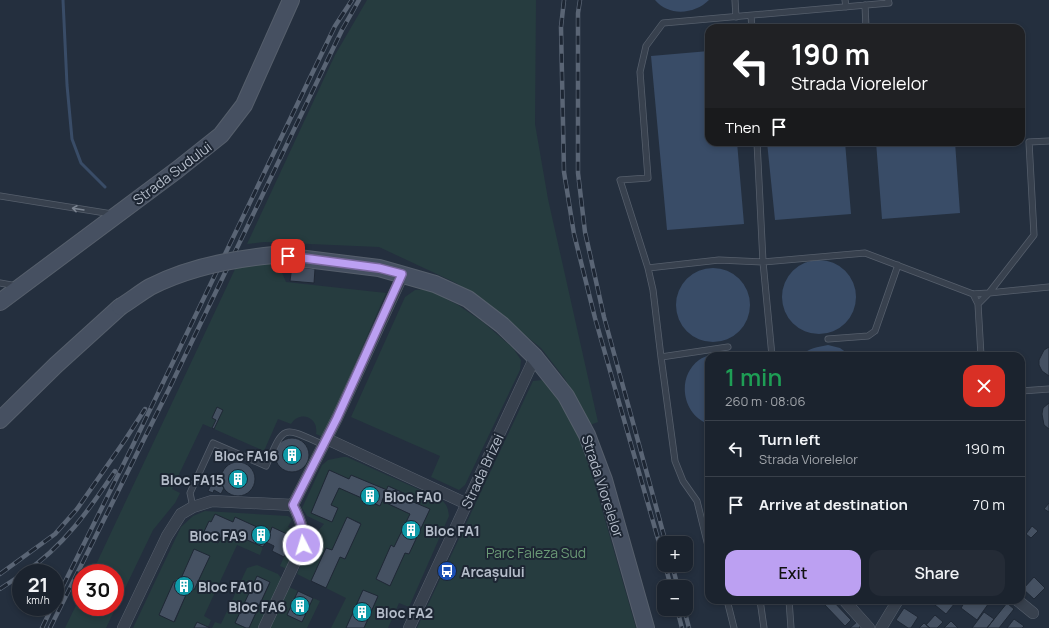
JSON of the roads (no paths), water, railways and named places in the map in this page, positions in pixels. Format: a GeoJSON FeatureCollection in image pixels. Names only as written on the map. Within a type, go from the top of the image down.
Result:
{"type":"FeatureCollection","features":[{"type":"Feature","properties":{"kind":"street","name":"Strada Sudului"},"geometry":{"type":"LineString","coordinates":[[0,302],[221,135],[244,106],[291,0]]}},
{"type":"Feature","properties":{"kind":"street","name":"Strada Viorelelor"},"geometry":{"type":"LineString","coordinates":[[0,420],[56,365],[120,307],[150,287],[204,266],[239,258],[274,255],[379,268],[435,284],[468,299],[502,325],[535,357],[566,396],[587,434],[604,480],[646,628]]}},
{"type":"Feature","properties":{"kind":"street"},"geometry":{"type":"LineString","coordinates":[[293,505],[325,442],[402,274]]}},
{"type":"Feature","properties":{"kind":"street","name":"Strada Brizei"},"geometry":{"type":"LineString","coordinates":[[409,628],[535,357]]}},
{"type":"Feature","properties":{"kind":"street"},"geometry":{"type":"LineString","coordinates":[[325,442],[467,504]]}},
{"type":"Feature","properties":{"kind":"street"},"geometry":{"type":"LineString","coordinates":[[123,628],[173,525],[181,514],[193,507],[212,501],[293,505]]}},
{"type":"Feature","properties":{"kind":"street"},"geometry":{"type":"LineString","coordinates":[[264,628],[303,545],[304,532],[293,505]]}},
{"type":"Feature","properties":{"kind":"street"},"geometry":{"type":"LineString","coordinates":[[848,604],[869,628]]}},
{"type":"Feature","properties":{"kind":"street"},"geometry":{"type":"LineString","coordinates":[[881,628],[896,604]]}},
{"type":"Feature","properties":{"kind":"street"},"geometry":{"type":"LineString","coordinates":[[1022,604],[1033,613]]}},
{"type":"Feature","properties":{"kind":"lane"},"geometry":{"type":"LineString","coordinates":[[735,0],[736,17]]}},
{"type":"Feature","properties":{"kind":"lane"},"geometry":{"type":"LineString","coordinates":[[845,0],[846,7]]}},
{"type":"Feature","properties":{"kind":"lane"},"geometry":{"type":"LineString","coordinates":[[705,534],[697,501],[683,481],[675,461],[653,290],[648,268],[620,180],[648,178],[640,72],[646,46],[663,23],[889,3],[888,0]]}},
{"type":"Feature","properties":{"kind":"lane"},"geometry":{"type":"LineString","coordinates":[[865,5],[866,24]]}},
{"type":"Feature","properties":{"kind":"lane"},"geometry":{"type":"LineString","coordinates":[[751,16],[752,24]]}},
{"type":"Feature","properties":{"kind":"lane"},"geometry":{"type":"LineString","coordinates":[[978,304],[989,293],[1034,236],[1029,142],[1049,141]]}},
{"type":"Feature","properties":{"kind":"lane"},"geometry":{"type":"LineString","coordinates":[[757,146],[764,262],[772,352]]}},
{"type":"Feature","properties":{"kind":"lane"},"geometry":{"type":"LineString","coordinates":[[0,196],[117,215]]}},
{"type":"Feature","properties":{"kind":"lane"},"geometry":{"type":"LineString","coordinates":[[648,268],[719,260],[764,262],[865,253],[973,294],[1049,288]]}},
{"type":"Feature","properties":{"kind":"lane"},"geometry":{"type":"LineString","coordinates":[[828,339],[868,336],[875,331],[898,265]]}},
{"type":"Feature","properties":{"kind":"lane"},"geometry":{"type":"LineString","coordinates":[[0,283],[21,286]]}},
{"type":"Feature","properties":{"kind":"lane"},"geometry":{"type":"LineString","coordinates":[[973,294],[978,304],[981,352]]}},
{"type":"Feature","properties":{"kind":"lane"},"geometry":{"type":"LineString","coordinates":[[661,357],[728,347]]}},
{"type":"Feature","properties":{"kind":"lane"},"geometry":{"type":"LineString","coordinates":[[1025,391],[1049,389]]}},
{"type":"Feature","properties":{"kind":"lane"},"geometry":{"type":"LineString","coordinates":[[193,507],[190,493],[213,443],[266,466],[280,436],[284,432],[293,431],[325,442]]}},
{"type":"Feature","properties":{"kind":"lane"},"geometry":{"type":"LineString","coordinates":[[728,604],[734,628]]}},
{"type":"Feature","properties":{"kind":"lane"},"geometry":{"type":"LineString","coordinates":[[761,604],[764,628]]}},
{"type":"Feature","properties":{"kind":"lane"},"geometry":{"type":"LineString","coordinates":[[789,604],[791,628]]}},
{"type":"Feature","properties":{"kind":"water"},"geometry":{"type":"Polygon","coordinates":[[[655,0],[709,0],[697,8],[682,12],[667,9],[655,0]]]}},
{"type":"Feature","properties":{"kind":"water"},"geometry":{"type":"Polygon","coordinates":[[[705,51],[705,146],[737,146],[744,224],[667,230],[651,56],[705,51]]]}},
{"type":"Feature","properties":{"kind":"water"},"geometry":{"type":"Polygon","coordinates":[[[767,146],[845,146],[851,214],[775,220],[767,146]]]}},
{"type":"Feature","properties":{"kind":"water"},"geometry":{"type":"Polygon","coordinates":[[[876,146],[955,146],[960,213],[882,219],[876,146]]]}},
{"type":"Feature","properties":{"kind":"water"},"geometry":{"type":"Polygon","coordinates":[[[819,260],[833,263],[845,271],[853,283],[856,297],[853,311],[845,323],[833,331],[819,334],[805,331],[793,323],[785,311],[782,297],[785,283],[793,271],[805,263],[819,260]]]}},
{"type":"Feature","properties":{"kind":"water"},"geometry":{"type":"Polygon","coordinates":[[[713,268],[727,271],[739,279],[747,291],[750,305],[747,319],[739,331],[727,339],[713,342],[699,339],[687,331],[679,319],[676,305],[679,291],[687,279],[699,271],[713,268]]]}},
{"type":"Feature","properties":{"kind":"water"},"geometry":{"type":"Polygon","coordinates":[[[828,345],[840,348],[846,352],[806,352],[817,347],[828,345]]]}},
{"type":"Feature","properties":{"kind":"water"},"geometry":{"type":"Polygon","coordinates":[[[705,357],[705,422],[693,413],[685,395],[687,376],[692,367],[705,357]]]}},
{"type":"Feature","properties":{"kind":"waterway"},"geometry":{"type":"LineString","coordinates":[[63,0],[67,85],[72,139],[81,163],[105,187]]}},
{"type":"Feature","properties":{"kind":"railway"},"geometry":{"type":"LineString","coordinates":[[64,584],[134,443],[335,26],[352,0]]}},
{"type":"Feature","properties":{"kind":"railway"},"geometry":{"type":"LineString","coordinates":[[50,628],[170,387],[342,30],[359,0]]}},
{"type":"Feature","properties":{"kind":"railway"},"geometry":{"type":"LineString","coordinates":[[564,0],[561,27],[564,172],[574,234],[595,318],[657,536]]}},
{"type":"Feature","properties":{"kind":"railway"},"geometry":{"type":"LineString","coordinates":[[580,0],[578,13],[578,173],[585,232],[604,317],[664,536]]}},
{"type":"Feature","properties":{"kind":"railway"},"geometry":{"type":"LineString","coordinates":[[0,574],[55,534],[77,509],[145,409]]}},
{"type":"Feature","properties":{"kind":"railway"},"geometry":{"type":"LineString","coordinates":[[35,564],[64,539],[95,500],[115,471]]}},
{"type":"Feature","properties":{"kind":"railway"},"geometry":{"type":"LineString","coordinates":[[667,572],[669,580]]}},
{"type":"Feature","properties":{"kind":"railway"},"geometry":{"type":"LineString","coordinates":[[674,572],[676,580]]}},
{"type":"Feature","properties":{"kind":"railway"},"geometry":{"type":"LineString","coordinates":[[0,589],[12,581]]}},
{"type":"Feature","properties":{"kind":"railway"},"geometry":{"type":"LineString","coordinates":[[42,628],[48,616]]}},
{"type":"Feature","properties":{"kind":"railway"},"geometry":{"type":"LineString","coordinates":[[679,616],[682,628]]}},
{"type":"Feature","properties":{"kind":"railway"},"geometry":{"type":"LineString","coordinates":[[686,616],[689,628]]}},
{"type":"Feature","properties":{"kind":"place","name":"Bloc FA16"},"geometry":{"type":"Point","coordinates":[292,455]}},
{"type":"Feature","properties":{"kind":"place","name":"Bloc FA15"},"geometry":{"type":"Point","coordinates":[238,479]}},
{"type":"Feature","properties":{"kind":"place","name":"Bloc FA0"},"geometry":{"type":"Point","coordinates":[370,496]}},
{"type":"Feature","properties":{"kind":"place","name":"Bloc FA1"},"geometry":{"type":"Point","coordinates":[411,530]}},
{"type":"Feature","properties":{"kind":"place","name":"Bloc FA9"},"geometry":{"type":"Point","coordinates":[261,535]}},
{"type":"Feature","properties":{"kind":"place","name":"Arcașului"},"geometry":{"type":"Point","coordinates":[447,571]}},
{"type":"Feature","properties":{"kind":"place","name":"Bloc FA10"},"geometry":{"type":"Point","coordinates":[184,586]}},
{"type":"Feature","properties":{"kind":"place","name":"Bloc FA6"},"geometry":{"type":"Point","coordinates":[300,606]}},
{"type":"Feature","properties":{"kind":"place","name":"Bloc FA2"},"geometry":{"type":"Point","coordinates":[362,612]}},
{"type":"Feature","properties":{"kind":"park label","name":"Parc Faleza Sud"},"geometry":{"type":"Point","coordinates":[536,552]}}]}
